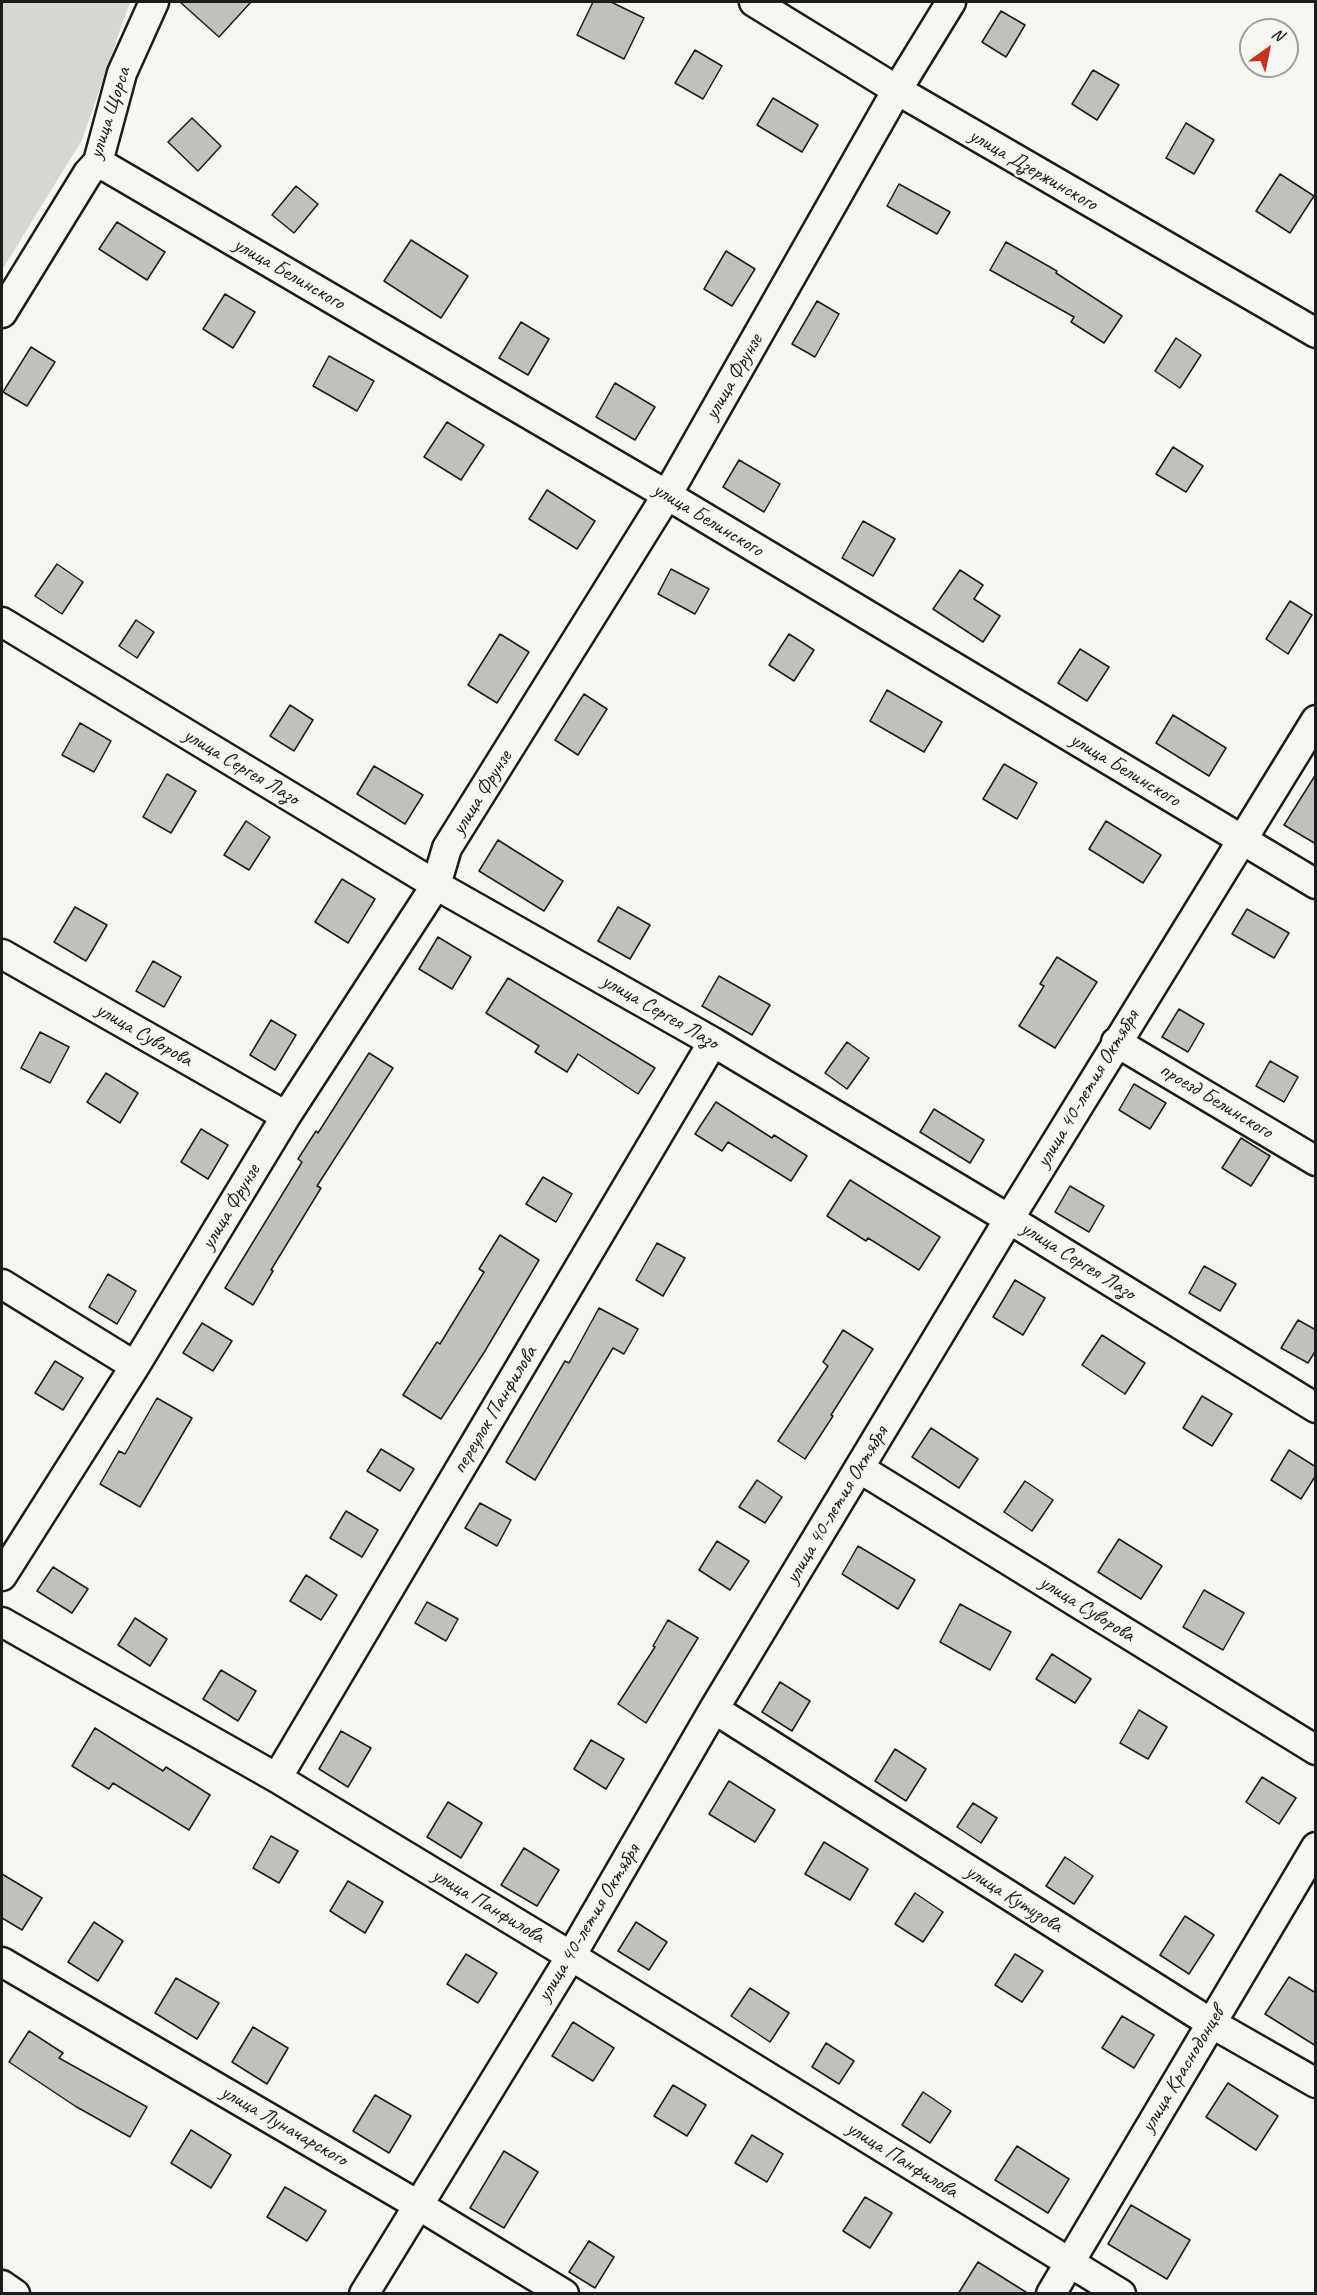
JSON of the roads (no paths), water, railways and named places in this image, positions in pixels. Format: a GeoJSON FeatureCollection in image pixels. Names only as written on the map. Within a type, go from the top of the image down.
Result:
{"type":"FeatureCollection","features":[{"type":"Feature","properties":{"kind":"street","name":"улица Щорса"},"geometry":{"type":"LineString","coordinates":[[2,313],[88,173],[98,162],[122,73],[154,2]]}},
{"type":"Feature","properties":{"kind":"street","name":"улица Дзержинского"},"geometry":{"type":"LineString","coordinates":[[754,2],[897,90],[1316,333]]}},
{"type":"Feature","properties":{"kind":"street","name":"улица Фрунзе"},"geometry":{"type":"LineString","coordinates":[[2,1576],[135,1366],[286,1116],[436,885],[447,848],[667,495],[897,90],[951,2]]}},
{"type":"Feature","properties":{"kind":"street","name":"улица Белинского"},"geometry":{"type":"LineString","coordinates":[[98,162],[667,495],[1316,884]]}},
{"type":"Feature","properties":{"kind":"street","name":"улица Сергея Лазо"},"geometry":{"type":"LineString","coordinates":[[2,622],[436,885],[713,1042],[1009,1219],[1316,1408]]}},
{"type":"Feature","properties":{"kind":"street","name":"улица 40-летия Октября"},"geometry":{"type":"LineString","coordinates":[[364,2294],[571,1956],[714,1709],[1116,1042],[1316,720]]}},
{"type":"Feature","properties":{"kind":"street","name":"улица Суворова"},"geometry":{"type":"LineString","coordinates":[[2,954],[286,1116]]}},
{"type":"Feature","properties":{"kind":"street","name":"переулок Панфилова"},"geometry":{"type":"LineString","coordinates":[[277,1778],[713,1042]]}},
{"type":"Feature","properties":{"kind":"street","name":"проезд Белинского"},"geometry":{"type":"LineString","coordinates":[[1116,1042],[1316,1161]]}},
{"type":"Feature","properties":{"kind":"street"},"geometry":{"type":"LineString","coordinates":[[2,1284],[135,1366]]}},
{"type":"Feature","properties":{"kind":"street","name":"улица Суворова"},"geometry":{"type":"LineString","coordinates":[[859,1468],[1316,1750]]}},
{"type":"Feature","properties":{"kind":"street","name":"улица Панфилова"},"geometry":{"type":"LineString","coordinates":[[2,1622],[277,1778],[1122,2294]]}},
{"type":"Feature","properties":{"kind":"street","name":"улица Кутузова"},"geometry":{"type":"LineString","coordinates":[[714,1709],[1211,2023],[1316,2083]]}},
{"type":"Feature","properties":{"kind":"street","name":"улица Краснодонцев"},"geometry":{"type":"LineString","coordinates":[[1051,2294],[1316,1847]]}},
{"type":"Feature","properties":{"kind":"street","name":"улица Луначарского"},"geometry":{"type":"LineString","coordinates":[[2,1962],[418,2205],[564,2294]]}},
{"type":"Feature","properties":{"kind":"street"},"geometry":{"type":"LineString","coordinates":[[2,2285],[15,2294]]}}]}
